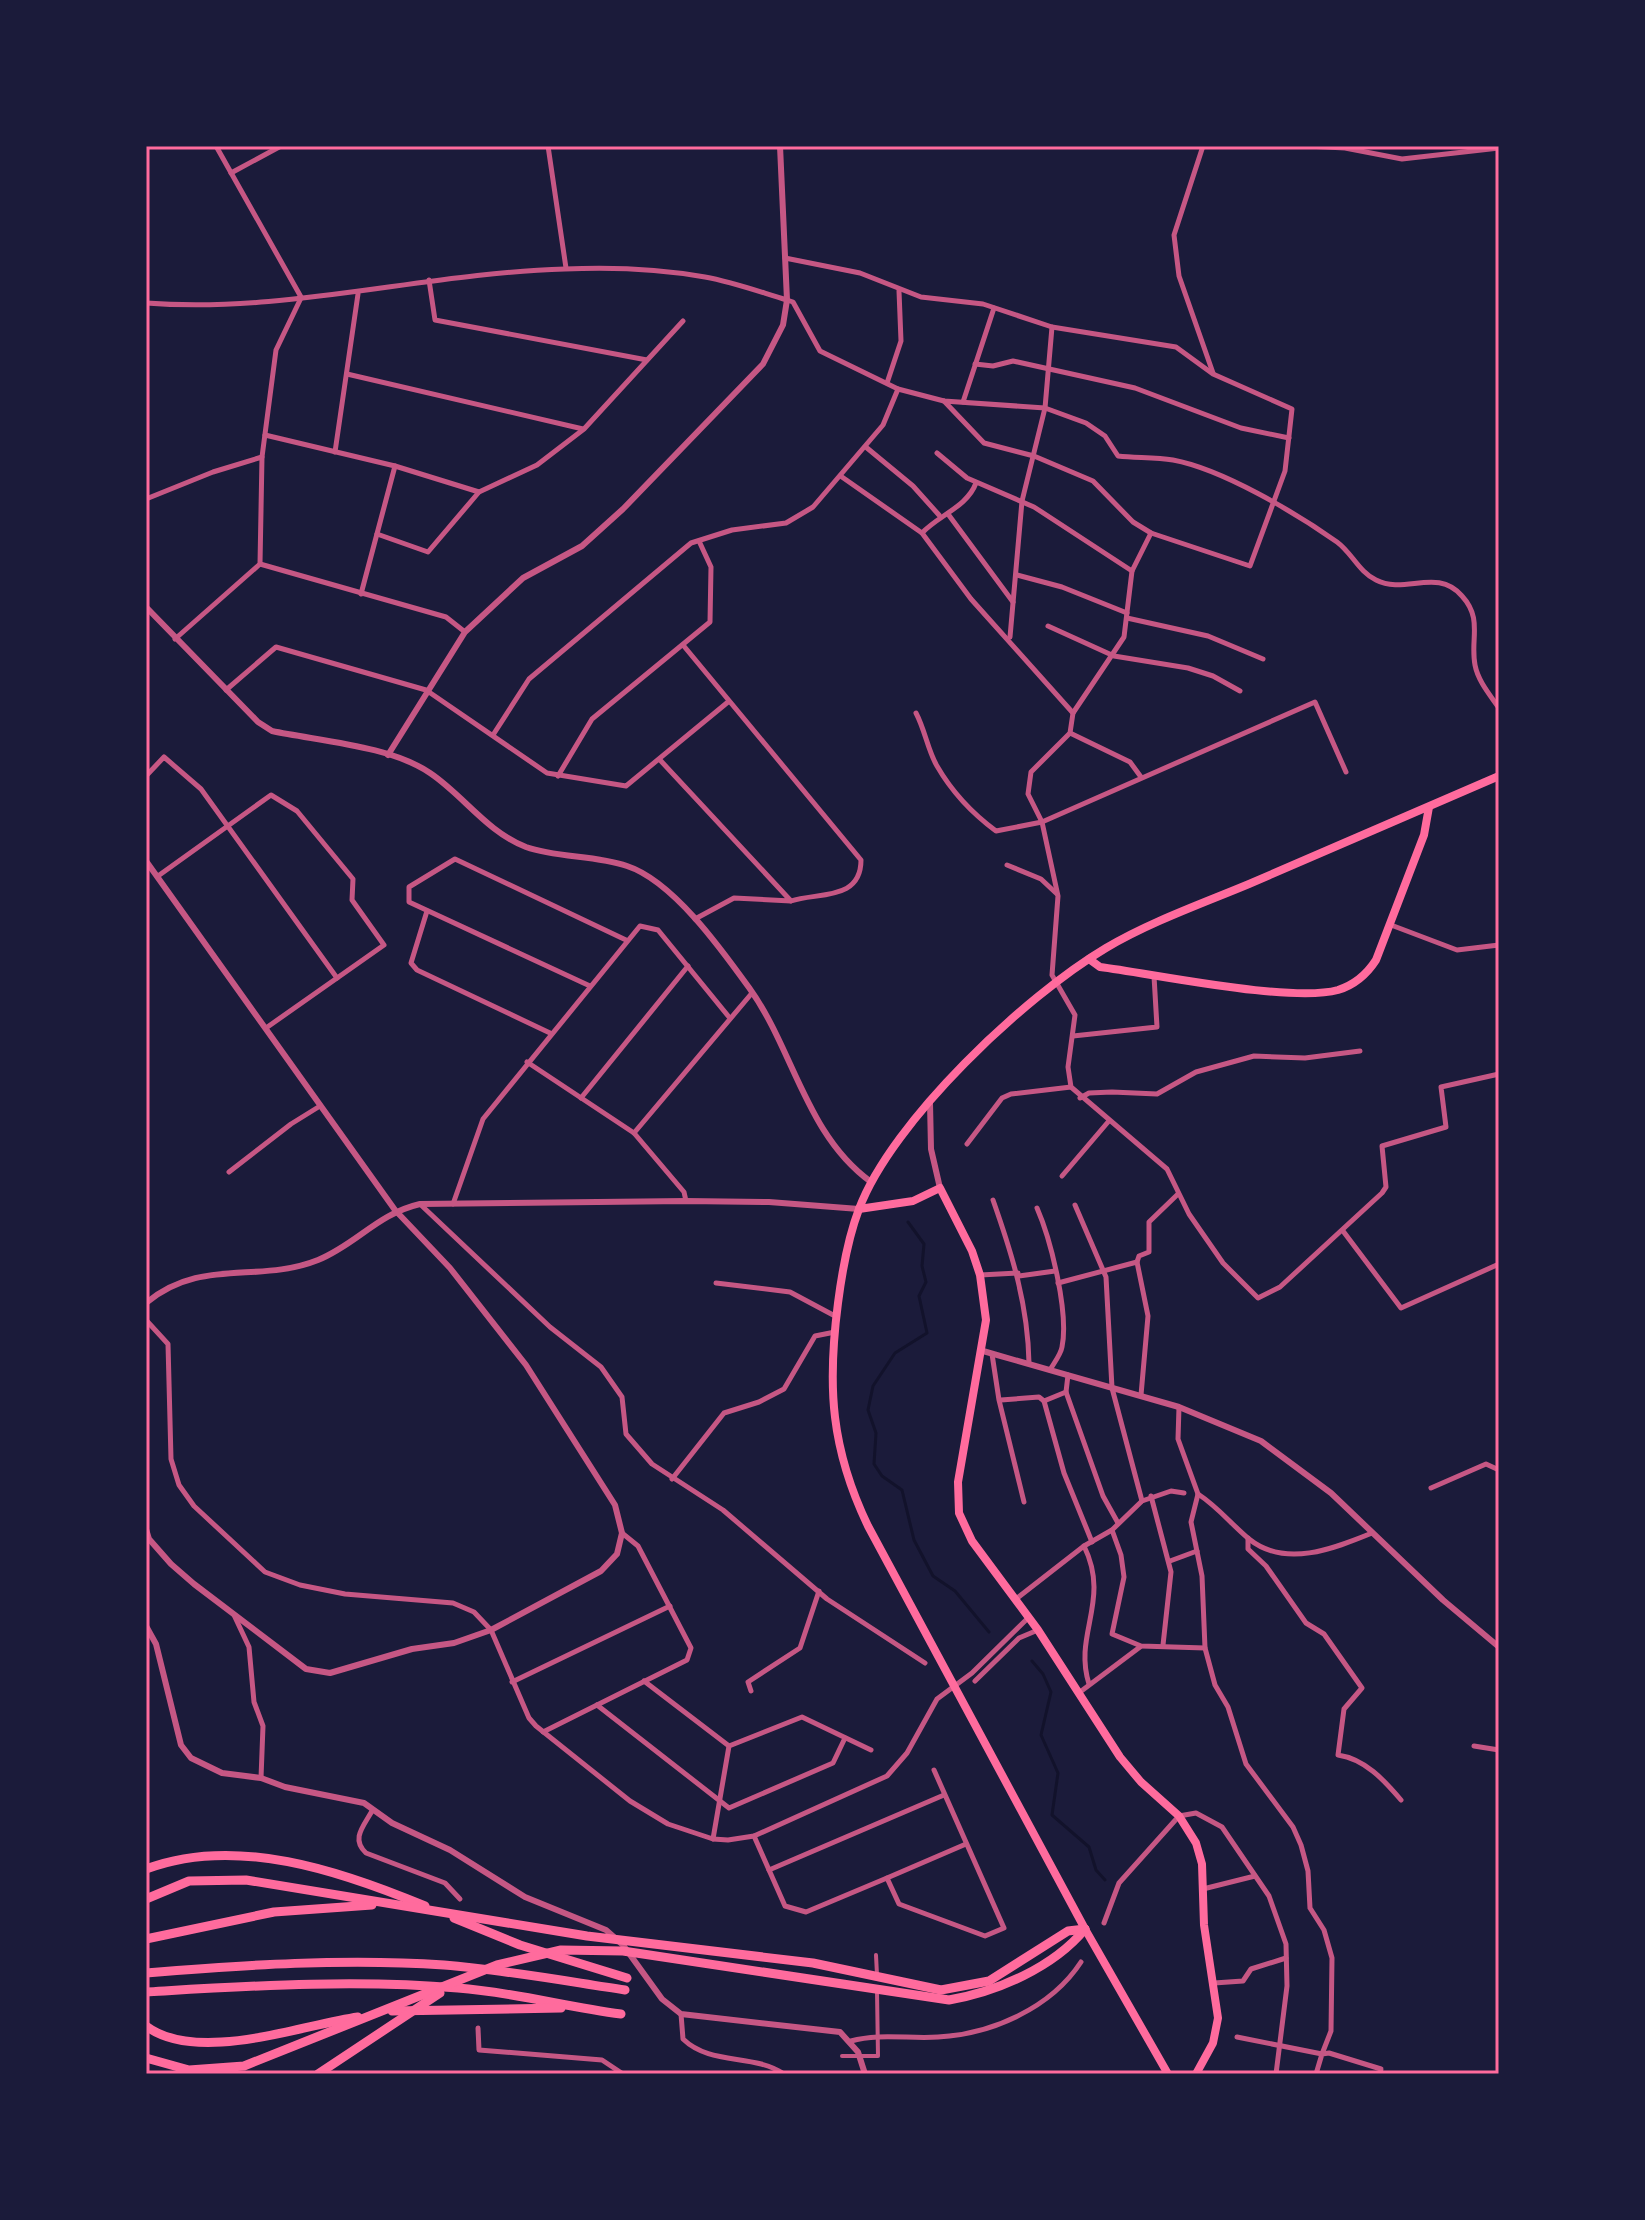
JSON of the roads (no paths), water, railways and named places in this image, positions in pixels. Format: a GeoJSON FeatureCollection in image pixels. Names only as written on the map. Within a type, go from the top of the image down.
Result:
{"type":"FeatureCollection","features":[{"type":"Feature","properties":{"kind":"highway"},"geometry":{"type":"LineString","coordinates":[[146,1869],[177,1859],[221,1855],[335,1873],[520,1945],[627,1978]]}},
{"type":"Feature","properties":{"kind":"highway"},"geometry":{"type":"LineString","coordinates":[[146,1899],[171,1886],[208,1879],[289,1887],[423,1909],[813,1963],[941,1990],[989,1981],[1068,1931],[1085,1929]]}},
{"type":"Feature","properties":{"kind":"highway"},"geometry":{"type":"LineString","coordinates":[[146,1939],[307,1907],[380,1905],[423,1909]]}},
{"type":"Feature","properties":{"kind":"highway"},"geometry":{"type":"LineString","coordinates":[[146,2058],[189,2070],[228,2069],[258,2062],[508,1961],[561,1950],[623,1951],[949,2000],[987,1991],[1023,1975],[1074,1942],[1085,1929]]}},
{"type":"Feature","properties":{"kind":"highway"},"geometry":{"type":"LineString","coordinates":[[146,1973],[253,1965],[393,1962],[473,1968],[625,1990]]}},
{"type":"Feature","properties":{"kind":"highway"},"geometry":{"type":"LineString","coordinates":[[318,2074],[460,1981]]}},
{"type":"Feature","properties":{"kind":"highway"},"geometry":{"type":"LineString","coordinates":[[146,1992],[241,1986],[392,1984],[500,1992],[621,2014]]}},
{"type":"Feature","properties":{"kind":"highway"},"geometry":{"type":"LineString","coordinates":[[146,2026],[172,2040],[206,2045],[398,2010],[576,2008]]}},
{"type":"Feature","properties":{"kind":"main road"},"geometry":{"type":"LineString","coordinates":[[1168,2074],[1085,1929],[868,1526],[843,1467],[832,1399],[835,1332],[859,1209],[892,1148],[930,1103],[1056,982],[1089,959],[1158,923],[1499,776]]}},
{"type":"Feature","properties":{"kind":"main road"},"geometry":{"type":"LineString","coordinates":[[1089,959],[1100,967],[1279,991],[1326,992],[1352,984],[1370,968],[1391,925],[1428,823],[1429,807]]}},
{"type":"Feature","properties":{"kind":"main road"},"geometry":{"type":"LineString","coordinates":[[859,1209],[913,1201],[940,1188],[972,1251],[980,1275],[987,1352],[958,1482],[959,1513],[972,1541],[1038,1630],[1130,1770],[1190,1830],[1200,1854],[1204,1925],[1214,1983],[1216,2035],[1196,2074]]}},
{"type":"Feature","properties":{"kind":"street"},"geometry":{"type":"LineString","coordinates":[[216,146],[301,297]]}},
{"type":"Feature","properties":{"kind":"street"},"geometry":{"type":"LineString","coordinates":[[231,173],[281,146]]}},
{"type":"Feature","properties":{"kind":"street"},"geometry":{"type":"LineString","coordinates":[[548,146],[566,268]]}},
{"type":"Feature","properties":{"kind":"street"},"geometry":{"type":"LineString","coordinates":[[388,755],[465,632],[523,578],[582,546],[623,509],[763,364],[783,325],[787,300],[780,146]]}},
{"type":"Feature","properties":{"kind":"street"},"geometry":{"type":"LineString","coordinates":[[1203,146],[1174,235],[1179,276],[1213,374]]}},
{"type":"Feature","properties":{"kind":"street"},"geometry":{"type":"LineString","coordinates":[[1307,146],[1345,148],[1402,159],[1499,148]]}},
{"type":"Feature","properties":{"kind":"street"},"geometry":{"type":"LineString","coordinates":[[785,258],[860,273],[899,291],[994,308],[1052,327],[1176,347],[1213,374],[1292,409],[1285,471],[1250,566],[1151,533],[1133,522],[1093,481],[1034,456],[984,443],[944,401]]}},
{"type":"Feature","properties":{"kind":"street"},"geometry":{"type":"LineString","coordinates":[[146,303],[205,307],[358,294],[429,280],[566,268],[705,277],[787,300],[793,302],[820,351],[898,389],[944,401],[1045,408],[1086,423],[1105,436],[1118,456],[1174,460],[1272,502],[1340,544],[1364,572],[1378,582],[1435,580],[1457,591],[1473,613],[1477,628],[1476,668],[1499,708]]}},
{"type":"Feature","properties":{"kind":"street"},"geometry":{"type":"LineString","coordinates":[[429,280],[435,320],[647,360]]}},
{"type":"Feature","properties":{"kind":"street"},"geometry":{"type":"LineString","coordinates":[[887,383],[901,341],[899,291]]}},
{"type":"Feature","properties":{"kind":"street"},"geometry":{"type":"LineString","coordinates":[[335,452],[358,294]]}},
{"type":"Feature","properties":{"kind":"street"},"geometry":{"type":"LineString","coordinates":[[174,639],[260,564],[262,457],[276,350],[301,297]]}},
{"type":"Feature","properties":{"kind":"street"},"geometry":{"type":"LineString","coordinates":[[963,402],[994,308]]}},
{"type":"Feature","properties":{"kind":"street"},"geometry":{"type":"LineString","coordinates":[[377,534],[428,552],[479,492],[537,465],[584,429],[683,321]]}},
{"type":"Feature","properties":{"kind":"street"},"geometry":{"type":"LineString","coordinates":[[1009,638],[1022,501],[1045,408],[1052,327]]}},
{"type":"Feature","properties":{"kind":"street"},"geometry":{"type":"LineString","coordinates":[[975,364],[993,366],[1013,361],[1135,388],[1241,428],[1289,438]]}},
{"type":"Feature","properties":{"kind":"street"},"geometry":{"type":"LineString","coordinates":[[347,374],[584,429]]}},
{"type":"Feature","properties":{"kind":"street"},"geometry":{"type":"LineString","coordinates":[[493,735],[529,679],[691,543],[732,530],[786,523],[813,507],[867,448],[883,425],[898,389]]}},
{"type":"Feature","properties":{"kind":"street"},"geometry":{"type":"LineString","coordinates":[[265,435],[395,466],[479,492]]}},
{"type":"Feature","properties":{"kind":"street"},"geometry":{"type":"LineString","coordinates":[[867,448],[913,486],[939,515]]}},
{"type":"Feature","properties":{"kind":"street"},"geometry":{"type":"LineString","coordinates":[[937,453],[976,483],[1022,501],[1132,571]]}},
{"type":"Feature","properties":{"kind":"street"},"geometry":{"type":"LineString","coordinates":[[146,499],[213,472],[262,457]]}},
{"type":"Feature","properties":{"kind":"street"},"geometry":{"type":"LineString","coordinates":[[361,594],[395,466]]}},
{"type":"Feature","properties":{"kind":"street"},"geometry":{"type":"LineString","coordinates":[[842,477],[922,533],[971,599],[1073,713]]}},
{"type":"Feature","properties":{"kind":"street"},"geometry":{"type":"LineString","coordinates":[[922,533],[939,515],[948,514],[976,483]]}},
{"type":"Feature","properties":{"kind":"street"},"geometry":{"type":"LineString","coordinates":[[948,514],[1014,603]]}},
{"type":"Feature","properties":{"kind":"street"},"geometry":{"type":"LineString","coordinates":[[1151,533],[1132,571],[1124,637],[1073,713],[1070,733],[1031,772],[1028,794],[1042,822],[1058,896],[1052,975],[1075,1015],[1068,1067],[1071,1087],[1108,1122],[1167,1169],[1178,1194],[1223,1263],[1258,1298],[1280,1287],[1311,1255],[1343,1231],[1386,1187],[1382,1146],[1446,1127],[1441,1087],[1499,1074]]}},
{"type":"Feature","properties":{"kind":"street"},"geometry":{"type":"LineString","coordinates":[[558,776],[592,719],[710,622],[711,567],[699,541]]}},
{"type":"Feature","properties":{"kind":"street"},"geometry":{"type":"LineString","coordinates":[[260,564],[446,617],[465,632]]}},
{"type":"Feature","properties":{"kind":"street"},"geometry":{"type":"LineString","coordinates":[[1017,575],[1062,587],[1127,616],[1208,636],[1263,659]]}},
{"type":"Feature","properties":{"kind":"street"},"geometry":{"type":"LineString","coordinates":[[146,607],[174,639],[272,731],[388,755],[430,773],[489,824],[527,847],[625,865],[644,873],[694,920],[752,993],[819,1122],[852,1167],[871,1182]]}},
{"type":"Feature","properties":{"kind":"street"},"geometry":{"type":"LineString","coordinates":[[1048,626],[1114,656],[1188,668],[1213,676],[1240,691]]}},
{"type":"Feature","properties":{"kind":"street"},"geometry":{"type":"LineString","coordinates":[[683,645],[861,860],[858,877],[845,891],[791,901],[734,898],[694,920]]}},
{"type":"Feature","properties":{"kind":"street"},"geometry":{"type":"LineString","coordinates":[[226,690],[276,647],[426,690],[558,776],[626,786],[728,702]]}},
{"type":"Feature","properties":{"kind":"street"},"geometry":{"type":"LineString","coordinates":[[916,713],[927,734],[935,764],[972,813],[996,831],[1042,822],[1315,702],[1346,772]]}},
{"type":"Feature","properties":{"kind":"street"},"geometry":{"type":"LineString","coordinates":[[1070,733],[1130,762],[1141,777]]}},
{"type":"Feature","properties":{"kind":"street"},"geometry":{"type":"LineString","coordinates":[[146,776],[164,757],[201,789],[337,978]]}},
{"type":"Feature","properties":{"kind":"street"},"geometry":{"type":"LineString","coordinates":[[659,759],[791,901]]}},
{"type":"Feature","properties":{"kind":"street"},"geometry":{"type":"LineString","coordinates":[[158,876],[271,795],[297,811],[346,869],[353,879],[352,900],[384,945],[266,1028]]}},
{"type":"Feature","properties":{"kind":"street"},"geometry":{"type":"LineString","coordinates":[[590,986],[409,902],[409,887],[455,859],[626,940]]}},
{"type":"Feature","properties":{"kind":"street"},"geometry":{"type":"LineString","coordinates":[[146,861],[395,1210],[450,1268],[526,1365],[615,1505],[622,1533],[617,1554],[601,1571],[491,1630],[454,1643],[412,1649],[330,1673],[306,1669],[231,1611],[171,1564],[149,1539],[146,1529]]}},
{"type":"Feature","properties":{"kind":"street"},"geometry":{"type":"LineString","coordinates":[[1007,865],[1041,879],[1058,896]]}},
{"type":"Feature","properties":{"kind":"street"},"geometry":{"type":"LineString","coordinates":[[427,911],[411,963],[417,970],[550,1033]]}},
{"type":"Feature","properties":{"kind":"street"},"geometry":{"type":"LineString","coordinates":[[1391,925],[1457,950],[1499,945]]}},
{"type":"Feature","properties":{"kind":"street"},"geometry":{"type":"LineString","coordinates":[[453,1204],[483,1119],[640,926],[658,930],[729,1017]]}},
{"type":"Feature","properties":{"kind":"street"},"geometry":{"type":"LineString","coordinates":[[581,1098],[688,966]]}},
{"type":"Feature","properties":{"kind":"street"},"geometry":{"type":"LineString","coordinates":[[1073,1036],[1157,1027],[1154,974]]}},
{"type":"Feature","properties":{"kind":"street"},"geometry":{"type":"LineString","coordinates":[[634,1133],[752,993]]}},
{"type":"Feature","properties":{"kind":"street"},"geometry":{"type":"LineString","coordinates":[[1080,1098],[1089,1093],[1157,1094],[1196,1072],[1264,1054],[1305,1058],[1360,1051]]}},
{"type":"Feature","properties":{"kind":"street"},"geometry":{"type":"LineString","coordinates":[[527,1062],[634,1133],[684,1192],[686,1201]]}},
{"type":"Feature","properties":{"kind":"street"},"geometry":{"type":"LineString","coordinates":[[967,1144],[1002,1098],[1011,1094],[1071,1087]]}},
{"type":"Feature","properties":{"kind":"street"},"geometry":{"type":"LineString","coordinates":[[930,1103],[931,1149],[940,1188]]}},
{"type":"Feature","properties":{"kind":"street"},"geometry":{"type":"LineString","coordinates":[[229,1172],[291,1124],[320,1106]]}},
{"type":"Feature","properties":{"kind":"street"},"geometry":{"type":"LineString","coordinates":[[1062,1176],[1108,1122]]}},
{"type":"Feature","properties":{"kind":"street"},"geometry":{"type":"LineString","coordinates":[[1141,1395],[1148,1316],[1137,1262],[1139,1256],[1149,1252],[1149,1222],[1178,1194]]}},
{"type":"Feature","properties":{"kind":"street"},"geometry":{"type":"LineString","coordinates":[[993,1200],[1019,1274],[1029,1330],[1029,1363]]}},
{"type":"Feature","properties":{"kind":"street"},"geometry":{"type":"LineString","coordinates":[[146,1303],[179,1282],[202,1274],[293,1268],[318,1260],[340,1249],[395,1210],[420,1204],[686,1201],[769,1202],[859,1209]]}},
{"type":"Feature","properties":{"kind":"street"},"geometry":{"type":"LineString","coordinates":[[420,1204],[550,1327],[601,1367],[622,1397],[624,1427],[630,1441],[672,1479],[723,1510],[819,1591],[925,1663]]}},
{"type":"Feature","properties":{"kind":"street"},"geometry":{"type":"LineString","coordinates":[[1075,1205],[1102,1269],[1109,1305],[1112,1388],[1142,1501]]}},
{"type":"Feature","properties":{"kind":"street"},"geometry":{"type":"LineString","coordinates":[[1037,1208],[1048,1233],[1058,1283],[1062,1348],[1050,1370]]}},
{"type":"Feature","properties":{"kind":"street"},"geometry":{"type":"LineString","coordinates":[[1343,1231],[1401,1308],[1499,1264]]}},
{"type":"Feature","properties":{"kind":"street"},"geometry":{"type":"LineString","coordinates":[[1058,1283],[1137,1262]]}},
{"type":"Feature","properties":{"kind":"street"},"geometry":{"type":"LineString","coordinates":[[980,1275],[1055,1271]]}},
{"type":"Feature","properties":{"kind":"street"},"geometry":{"type":"LineString","coordinates":[[716,1283],[790,1292],[836,1317]]}},
{"type":"Feature","properties":{"kind":"street"},"geometry":{"type":"LineString","coordinates":[[146,1320],[168,1344],[171,1459],[179,1485],[194,1506],[265,1572],[300,1585],[345,1594],[453,1603],[474,1612],[491,1630],[529,1718],[630,1801],[668,1824],[713,1839],[754,1836],[866,1789],[887,1776],[907,1753],[927,1713],[954,1684],[972,1673],[1029,1617]]}},
{"type":"Feature","properties":{"kind":"street"},"geometry":{"type":"LineString","coordinates":[[672,1479],[724,1413],[759,1402],[784,1389],[815,1336],[835,1332]]}},
{"type":"Feature","properties":{"kind":"street"},"geometry":{"type":"LineString","coordinates":[[987,1352],[1179,1407],[1240,1431],[1282,1453],[1499,1647]]}},
{"type":"Feature","properties":{"kind":"street"},"geometry":{"type":"LineString","coordinates":[[987,1352],[1024,1502]]}},
{"type":"Feature","properties":{"kind":"street"},"geometry":{"type":"LineString","coordinates":[[1068,1375],[1066,1392],[1103,1496],[1118,1523]]}},
{"type":"Feature","properties":{"kind":"street"},"geometry":{"type":"LineString","coordinates":[[1044,1401],[1066,1392]]}},
{"type":"Feature","properties":{"kind":"street"},"geometry":{"type":"LineString","coordinates":[[1001,1400],[1039,1397],[1044,1401],[1064,1473],[1092,1542]]}},
{"type":"Feature","properties":{"kind":"street"},"geometry":{"type":"LineString","coordinates":[[1179,1407],[1178,1439],[1198,1494],[1237,1524],[1248,1538],[1271,1553],[1295,1555],[1372,1533]]}},
{"type":"Feature","properties":{"kind":"street"},"geometry":{"type":"LineString","coordinates":[[1431,1488],[1486,1464],[1499,1470]]}},
{"type":"Feature","properties":{"kind":"street"},"geometry":{"type":"LineString","coordinates":[[1015,1600],[1084,1546],[1112,1530],[1142,1501],[1171,1491],[1184,1493]]}},
{"type":"Feature","properties":{"kind":"street"},"geometry":{"type":"LineString","coordinates":[[1198,1494],[1191,1522],[1197,1551],[1205,1648],[1215,1685],[1228,1707],[1246,1764],[1293,1827],[1301,1845],[1308,1871],[1310,1908],[1324,1930],[1332,1958],[1331,2031],[1316,2074]]}},
{"type":"Feature","properties":{"kind":"street"},"geometry":{"type":"LineString","coordinates":[[1151,1496],[1170,1561],[1163,1645]]}},
{"type":"Feature","properties":{"kind":"street"},"geometry":{"type":"LineString","coordinates":[[1112,1530],[1121,1555],[1124,1577],[1112,1634],[1141,1646],[1205,1648]]}},
{"type":"Feature","properties":{"kind":"street"},"geometry":{"type":"LineString","coordinates":[[543,1732],[687,1660],[690,1654],[691,1648],[638,1546],[622,1533]]}},
{"type":"Feature","properties":{"kind":"street"},"geometry":{"type":"LineString","coordinates":[[1248,1538],[1248,1549],[1266,1566],[1306,1623],[1324,1634],[1362,1688],[1344,1709],[1338,1755],[1354,1757],[1385,1782],[1401,1800]]}},
{"type":"Feature","properties":{"kind":"street"},"geometry":{"type":"LineString","coordinates":[[1084,1546],[1097,1581],[1085,1651],[1084,1668],[1089,1684]]}},
{"type":"Feature","properties":{"kind":"street"},"geometry":{"type":"LineString","coordinates":[[1170,1561],[1197,1551]]}},
{"type":"Feature","properties":{"kind":"street"},"geometry":{"type":"LineString","coordinates":[[751,1691],[748,1682],[800,1648],[819,1591]]}},
{"type":"Feature","properties":{"kind":"street"},"geometry":{"type":"LineString","coordinates":[[512,1682],[670,1606]]}},
{"type":"Feature","properties":{"kind":"street"},"geometry":{"type":"LineString","coordinates":[[231,1611],[249,1647],[254,1702],[263,1726],[261,1778]]}},
{"type":"Feature","properties":{"kind":"street"},"geometry":{"type":"LineString","coordinates":[[146,1626],[156,1644],[181,1745],[206,1768],[355,1800],[450,1850],[525,1897],[606,1930],[623,1945],[662,1999],[681,2014],[840,2032],[851,2041],[865,2074]]}},
{"type":"Feature","properties":{"kind":"street"},"geometry":{"type":"LineString","coordinates":[[975,1681],[1019,1638],[1038,1630]]}},
{"type":"Feature","properties":{"kind":"street"},"geometry":{"type":"LineString","coordinates":[[1080,1692],[1141,1646]]}},
{"type":"Feature","properties":{"kind":"street"},"geometry":{"type":"LineString","coordinates":[[644,1681],[729,1746]]}},
{"type":"Feature","properties":{"kind":"street"},"geometry":{"type":"LineString","coordinates":[[597,1705],[729,1808],[833,1763],[845,1738]]}},
{"type":"Feature","properties":{"kind":"street"},"geometry":{"type":"LineString","coordinates":[[729,1746],[802,1717],[871,1750]]}},
{"type":"Feature","properties":{"kind":"street"},"geometry":{"type":"LineString","coordinates":[[713,1839],[729,1746]]}},
{"type":"Feature","properties":{"kind":"street"},"geometry":{"type":"LineString","coordinates":[[1474,1746],[1499,1750]]}},
{"type":"Feature","properties":{"kind":"street"},"geometry":{"type":"LineString","coordinates":[[887,1878],[899,1904],[985,1936],[1004,1928],[934,1770]]}},
{"type":"Feature","properties":{"kind":"street"},"geometry":{"type":"LineString","coordinates":[[769,1870],[944,1795]]}},
{"type":"Feature","properties":{"kind":"street"},"geometry":{"type":"LineString","coordinates":[[372,1811],[357,1838],[359,1846],[366,1853],[445,1883],[460,1899]]}},
{"type":"Feature","properties":{"kind":"street"},"geometry":{"type":"LineString","coordinates":[[1104,1923],[1119,1883],[1179,1816],[1196,1813],[1222,1827],[1269,1896],[1282,1928],[1286,1958],[1282,2044],[1276,2074]]}},
{"type":"Feature","properties":{"kind":"street"},"geometry":{"type":"LineString","coordinates":[[754,1836],[785,1906],[806,1912],[966,1844]]}},
{"type":"Feature","properties":{"kind":"street"},"geometry":{"type":"LineString","coordinates":[[1203,1889],[1255,1876]]}},
{"type":"Feature","properties":{"kind":"street"},"geometry":{"type":"LineString","coordinates":[[842,2056],[878,2056],[876,1955]]}},
{"type":"Feature","properties":{"kind":"street"},"geometry":{"type":"LineString","coordinates":[[1214,1983],[1243,1981],[1251,1969],[1286,1958]]}},
{"type":"Feature","properties":{"kind":"street"},"geometry":{"type":"LineString","coordinates":[[851,2041],[867,2037],[940,2037],[1012,2018],[1047,2000],[1070,1978],[1081,1962]]}},
{"type":"Feature","properties":{"kind":"street"},"geometry":{"type":"LineString","coordinates":[[681,2014],[683,2039],[694,2049],[768,2065],[784,2074]]}},
{"type":"Feature","properties":{"kind":"street"},"geometry":{"type":"LineString","coordinates":[[478,2028],[479,2050],[602,2060],[623,2074]]}},
{"type":"Feature","properties":{"kind":"street"},"geometry":{"type":"LineString","coordinates":[[1237,2037],[1372,2065],[1381,2069],[1380,2074]]}},
{"type":"Feature","properties":{"kind":"waterway"},"geometry":{"type":"LineString","coordinates":[[908,1222],[924,1244],[922,1266],[926,1282],[919,1296],[927,1333],[895,1353],[873,1386],[868,1410],[876,1433],[874,1464],[882,1476],[902,1490],[914,1540],[933,1576],[955,1591],[989,1632]]}},
{"type":"Feature","properties":{"kind":"waterway"},"geometry":{"type":"LineString","coordinates":[[1032,1661],[1043,1674],[1051,1692],[1041,1735],[1058,1773],[1052,1815],[1089,1847],[1096,1870],[1105,1880]]}}]}
